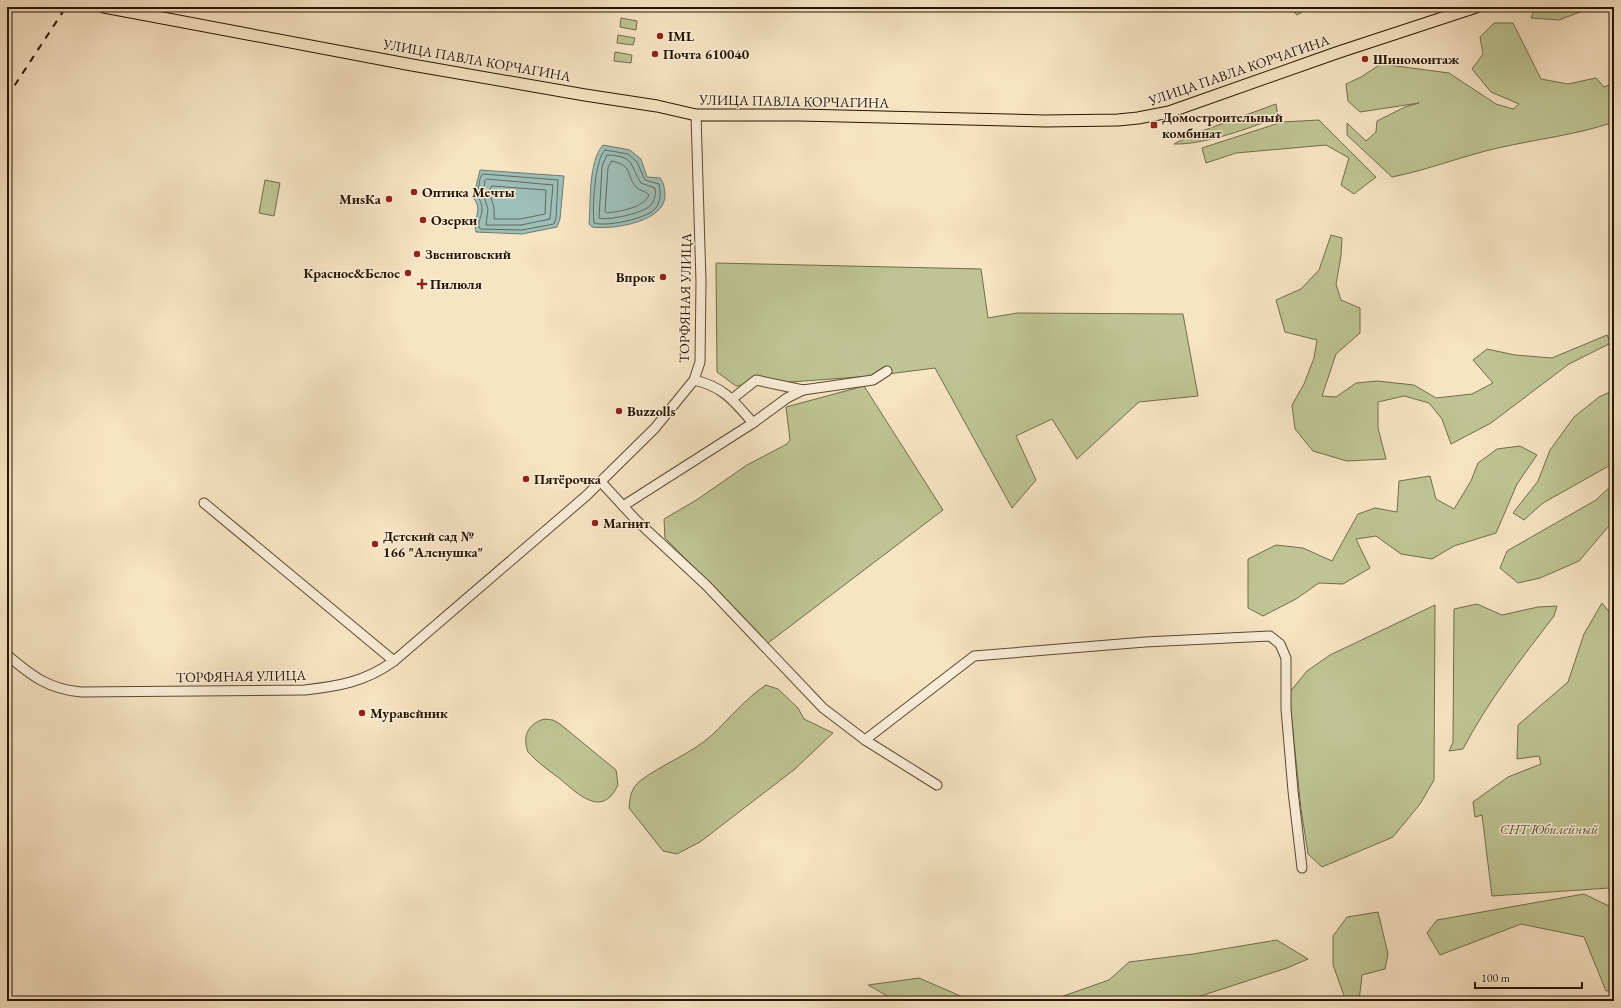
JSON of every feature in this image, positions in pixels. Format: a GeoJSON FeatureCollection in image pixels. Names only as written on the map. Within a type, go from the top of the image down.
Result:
{"type":"FeatureCollection","features":[{"type":"Feature","properties":{"kind":"main road","name":"УЛИЦА ПАВЛА КОРЧАГИНА"},"geometry":{"type":"LineString","coordinates":[[104,7],[427,68],[585,96],[657,106],[696,115],[800,115],[1045,121],[1138,118],[1169,112],[1339,52],[1476,7]]}},
{"type":"Feature","properties":{"kind":"street","name":"ТОРФЯНАЯ УЛИЦА"},"geometry":{"type":"LineString","coordinates":[[7,655],[43,683],[61,689],[81,692],[305,690],[337,686],[365,679],[394,661],[601,482],[655,428],[694,380],[700,362],[701,282],[696,115]]}},
{"type":"Feature","properties":{"kind":"street"},"geometry":{"type":"LineString","coordinates":[[623,506],[753,422],[787,398],[803,390],[873,380],[887,371]]}},
{"type":"Feature","properties":{"kind":"street"},"geometry":{"type":"LineString","coordinates":[[694,380],[711,384],[732,399],[753,422]]}},
{"type":"Feature","properties":{"kind":"street"},"geometry":{"type":"LineString","coordinates":[[732,399],[756,380],[803,390]]}},
{"type":"Feature","properties":{"kind":"street"},"geometry":{"type":"LineString","coordinates":[[601,482],[672,555],[706,585],[808,694],[842,724],[937,785]]}},
{"type":"Feature","properties":{"kind":"street"},"geometry":{"type":"LineString","coordinates":[[204,503],[394,661]]}},
{"type":"Feature","properties":{"kind":"street"},"geometry":{"type":"LineString","coordinates":[[865,740],[974,656],[1145,642],[1270,636],[1280,644],[1284,650],[1286,658],[1287,716],[1293,790],[1302,868]]}},
{"type":"Feature","properties":{"kind":"green space"},"geometry":{"type":"Polygon","coordinates":[[[1293,7],[1303,7],[1302,12],[1297,15],[1293,7]]]}},
{"type":"Feature","properties":{"kind":"green space"},"geometry":{"type":"Polygon","coordinates":[[[1593,7],[1559,20],[1531,18],[1535,8],[1593,7]]]}},
{"type":"Feature","properties":{"kind":"green space"},"geometry":{"type":"Polygon","coordinates":[[[621,18],[637,21],[636,30],[620,27],[621,18]]]}},
{"type":"Feature","properties":{"kind":"green space"},"geometry":{"type":"Polygon","coordinates":[[[1494,23],[1513,23],[1541,79],[1568,84],[1596,78],[1604,87],[1614,83],[1614,122],[1571,134],[1485,151],[1419,171],[1392,177],[1347,135],[1347,123],[1366,141],[1376,132],[1377,121],[1405,107],[1419,103],[1360,112],[1348,101],[1346,84],[1361,77],[1381,64],[1449,73],[1496,104],[1513,109],[1519,104],[1491,92],[1472,69],[1483,54],[1480,37],[1494,23]]]}},
{"type":"Feature","properties":{"kind":"green space"},"geometry":{"type":"Polygon","coordinates":[[[618,35],[635,38],[633,45],[617,43],[618,35]]]}},
{"type":"Feature","properties":{"kind":"green space"},"geometry":{"type":"Polygon","coordinates":[[[615,52],[632,55],[631,63],[614,61],[615,52]]]}},
{"type":"Feature","properties":{"kind":"green space"},"geometry":{"type":"Polygon","coordinates":[[[1276,104],[1278,117],[1241,131],[1213,139],[1186,144],[1174,144],[1191,135],[1276,104]]]}},
{"type":"Feature","properties":{"kind":"green space"},"geometry":{"type":"Polygon","coordinates":[[[1319,120],[1376,177],[1354,194],[1341,185],[1349,158],[1326,145],[1236,153],[1206,163],[1202,148],[1282,122],[1319,120]]]}},
{"type":"Feature","properties":{"kind":"green space"},"geometry":{"type":"Polygon","coordinates":[[[265,180],[280,183],[274,216],[259,213],[265,180]]]}},
{"type":"Feature","properties":{"kind":"green space"},"geometry":{"type":"Polygon","coordinates":[[[1331,235],[1342,238],[1341,256],[1336,284],[1341,300],[1360,308],[1360,333],[1336,354],[1322,396],[1336,397],[1356,383],[1377,381],[1414,385],[1436,398],[1472,394],[1493,383],[1473,360],[1487,349],[1515,355],[1552,358],[1607,335],[1611,343],[1569,364],[1491,423],[1451,444],[1442,419],[1429,403],[1404,396],[1378,402],[1378,428],[1386,459],[1347,461],[1313,451],[1295,429],[1292,405],[1304,384],[1314,358],[1317,340],[1285,332],[1276,300],[1301,289],[1319,270],[1331,235]]]}},
{"type":"Feature","properties":{"kind":"green space"},"geometry":{"type":"Polygon","coordinates":[[[716,263],[981,269],[988,318],[1017,313],[1183,314],[1198,396],[1139,402],[1077,459],[1052,419],[1016,436],[1036,480],[1012,508],[935,368],[872,376],[736,386],[717,372],[716,263]]]}},
{"type":"Feature","properties":{"kind":"green space"},"geometry":{"type":"Polygon","coordinates":[[[864,386],[943,510],[768,643],[665,538],[664,519],[698,499],[747,465],[787,444],[790,440],[786,407],[864,386]]]}},
{"type":"Feature","properties":{"kind":"green space"},"geometry":{"type":"Polygon","coordinates":[[[1614,390],[1614,463],[1543,503],[1524,520],[1513,513],[1538,481],[1550,450],[1574,417],[1599,397],[1614,390]]]}},
{"type":"Feature","properties":{"kind":"green space"},"geometry":{"type":"Polygon","coordinates":[[[1520,446],[1537,455],[1517,484],[1496,533],[1454,546],[1432,559],[1401,554],[1376,536],[1356,539],[1370,568],[1343,584],[1319,583],[1296,599],[1263,616],[1248,608],[1248,559],[1276,545],[1303,548],[1332,561],[1358,514],[1375,508],[1397,512],[1399,481],[1430,476],[1436,499],[1454,509],[1471,481],[1478,463],[1497,449],[1520,446]]]}},
{"type":"Feature","properties":{"kind":"green space"},"geometry":{"type":"Polygon","coordinates":[[[1614,483],[1614,520],[1579,561],[1540,578],[1518,583],[1500,568],[1507,551],[1596,500],[1614,483]]]}},
{"type":"Feature","properties":{"kind":"green space","name":"СНТ Юбилейный"},"geometry":{"type":"Polygon","coordinates":[[[1602,603],[1614,618],[1614,989],[1606,991],[1584,937],[1521,924],[1440,955],[1427,933],[1437,920],[1584,894],[1611,907],[1609,888],[1492,896],[1482,815],[1475,817],[1473,802],[1508,777],[1541,764],[1539,756],[1517,759],[1518,725],[1568,682],[1584,634],[1602,603]]]}},
{"type":"Feature","properties":{"kind":"green space"},"geometry":{"type":"Polygon","coordinates":[[[1477,604],[1502,615],[1538,607],[1557,606],[1554,616],[1494,697],[1463,749],[1449,751],[1453,742],[1454,609],[1477,604]]]}},
{"type":"Feature","properties":{"kind":"green space"},"geometry":{"type":"Polygon","coordinates":[[[1435,605],[1434,780],[1420,804],[1393,837],[1322,867],[1308,854],[1301,809],[1289,693],[1307,671],[1330,655],[1435,605]]]}},
{"type":"Feature","properties":{"kind":"green space"},"geometry":{"type":"Polygon","coordinates":[[[766,685],[778,689],[798,708],[804,719],[833,733],[795,769],[700,842],[677,854],[663,851],[629,808],[633,790],[640,781],[704,742],[744,702],[766,685]]]}},
{"type":"Feature","properties":{"kind":"green space"},"geometry":{"type":"Polygon","coordinates":[[[544,719],[553,720],[560,724],[616,770],[618,785],[612,795],[605,800],[597,802],[582,796],[539,763],[528,752],[526,746],[526,736],[528,731],[530,727],[538,721],[544,719]]]}},
{"type":"Feature","properties":{"kind":"green space"},"geometry":{"type":"Polygon","coordinates":[[[1378,912],[1388,954],[1385,969],[1362,975],[1359,1001],[1346,1001],[1333,965],[1333,936],[1347,917],[1378,912]]]}},
{"type":"Feature","properties":{"kind":"green space"},"geometry":{"type":"Polygon","coordinates":[[[1277,940],[1308,959],[1287,968],[1185,1001],[1049,1001],[1109,980],[1129,962],[1193,954],[1277,940]]]}},
{"type":"Feature","properties":{"kind":"green space"},"geometry":{"type":"Polygon","coordinates":[[[919,978],[972,1001],[896,1001],[868,985],[919,978]]]}},
{"type":"Feature","properties":{"kind":"green space"},"geometry":{"type":"Polygon","coordinates":[[[683,998],[707,1001],[650,1001],[683,998]]]}},
{"type":"Feature","properties":{"kind":"water"},"geometry":{"type":"Polygon","coordinates":[[[603,145],[630,150],[641,159],[647,177],[660,178],[663,183],[665,193],[664,203],[658,211],[637,222],[625,225],[601,228],[592,227],[589,224],[591,183],[595,161],[598,152],[603,145]]]}},
{"type":"Feature","properties":{"kind":"water"},"geometry":{"type":"Polygon","coordinates":[[[480,170],[564,176],[560,219],[557,227],[522,234],[476,232],[475,223],[478,206],[473,198],[480,170]]]}},
{"type":"Feature","properties":{"kind":"railway"},"geometry":{"type":"LineString","coordinates":[[7,97],[66,7]]}},
{"type":"Feature","properties":{"kind":"place","name":"IML"},"geometry":{"type":"Point","coordinates":[660,36]}},
{"type":"Feature","properties":{"kind":"place","name":"Почта 610040"},"geometry":{"type":"Point","coordinates":[655,54]}},
{"type":"Feature","properties":{"kind":"place","name":"Шиномонтаж"},"geometry":{"type":"Point","coordinates":[1365,59]}},
{"type":"Feature","properties":{"kind":"place","name":"Домостроительный комбинат"},"geometry":{"type":"Point","coordinates":[1154,125]}},
{"type":"Feature","properties":{"kind":"place","name":"Оптика Мечты"},"geometry":{"type":"Point","coordinates":[414,192]}},
{"type":"Feature","properties":{"kind":"place","name":"МиsКа"},"geometry":{"type":"Point","coordinates":[389,199]}},
{"type":"Feature","properties":{"kind":"place","name":"Озерки"},"geometry":{"type":"Point","coordinates":[423,220]}},
{"type":"Feature","properties":{"kind":"place","name":"Звениговский"},"geometry":{"type":"Point","coordinates":[417,254]}},
{"type":"Feature","properties":{"kind":"place","name":"Красное&Белое"},"geometry":{"type":"Point","coordinates":[408,273]}},
{"type":"Feature","properties":{"kind":"place","name":"Впрок"},"geometry":{"type":"Point","coordinates":[663,277]}},
{"type":"Feature","properties":{"kind":"place","name":"Пилюля"},"geometry":{"type":"Point","coordinates":[422,284]}},
{"type":"Feature","properties":{"kind":"place","name":"Buzzolls"},"geometry":{"type":"Point","coordinates":[619,411]}},
{"type":"Feature","properties":{"kind":"place","name":"Пятёрочка"},"geometry":{"type":"Point","coordinates":[526,479]}},
{"type":"Feature","properties":{"kind":"place","name":"Магнит"},"geometry":{"type":"Point","coordinates":[595,523]}},
{"type":"Feature","properties":{"kind":"place","name":"Детский сад № 166 \"Аленушка\""},"geometry":{"type":"Point","coordinates":[375,544]}},
{"type":"Feature","properties":{"kind":"place","name":"Муравейник"},"geometry":{"type":"Point","coordinates":[362,713]}}]}
